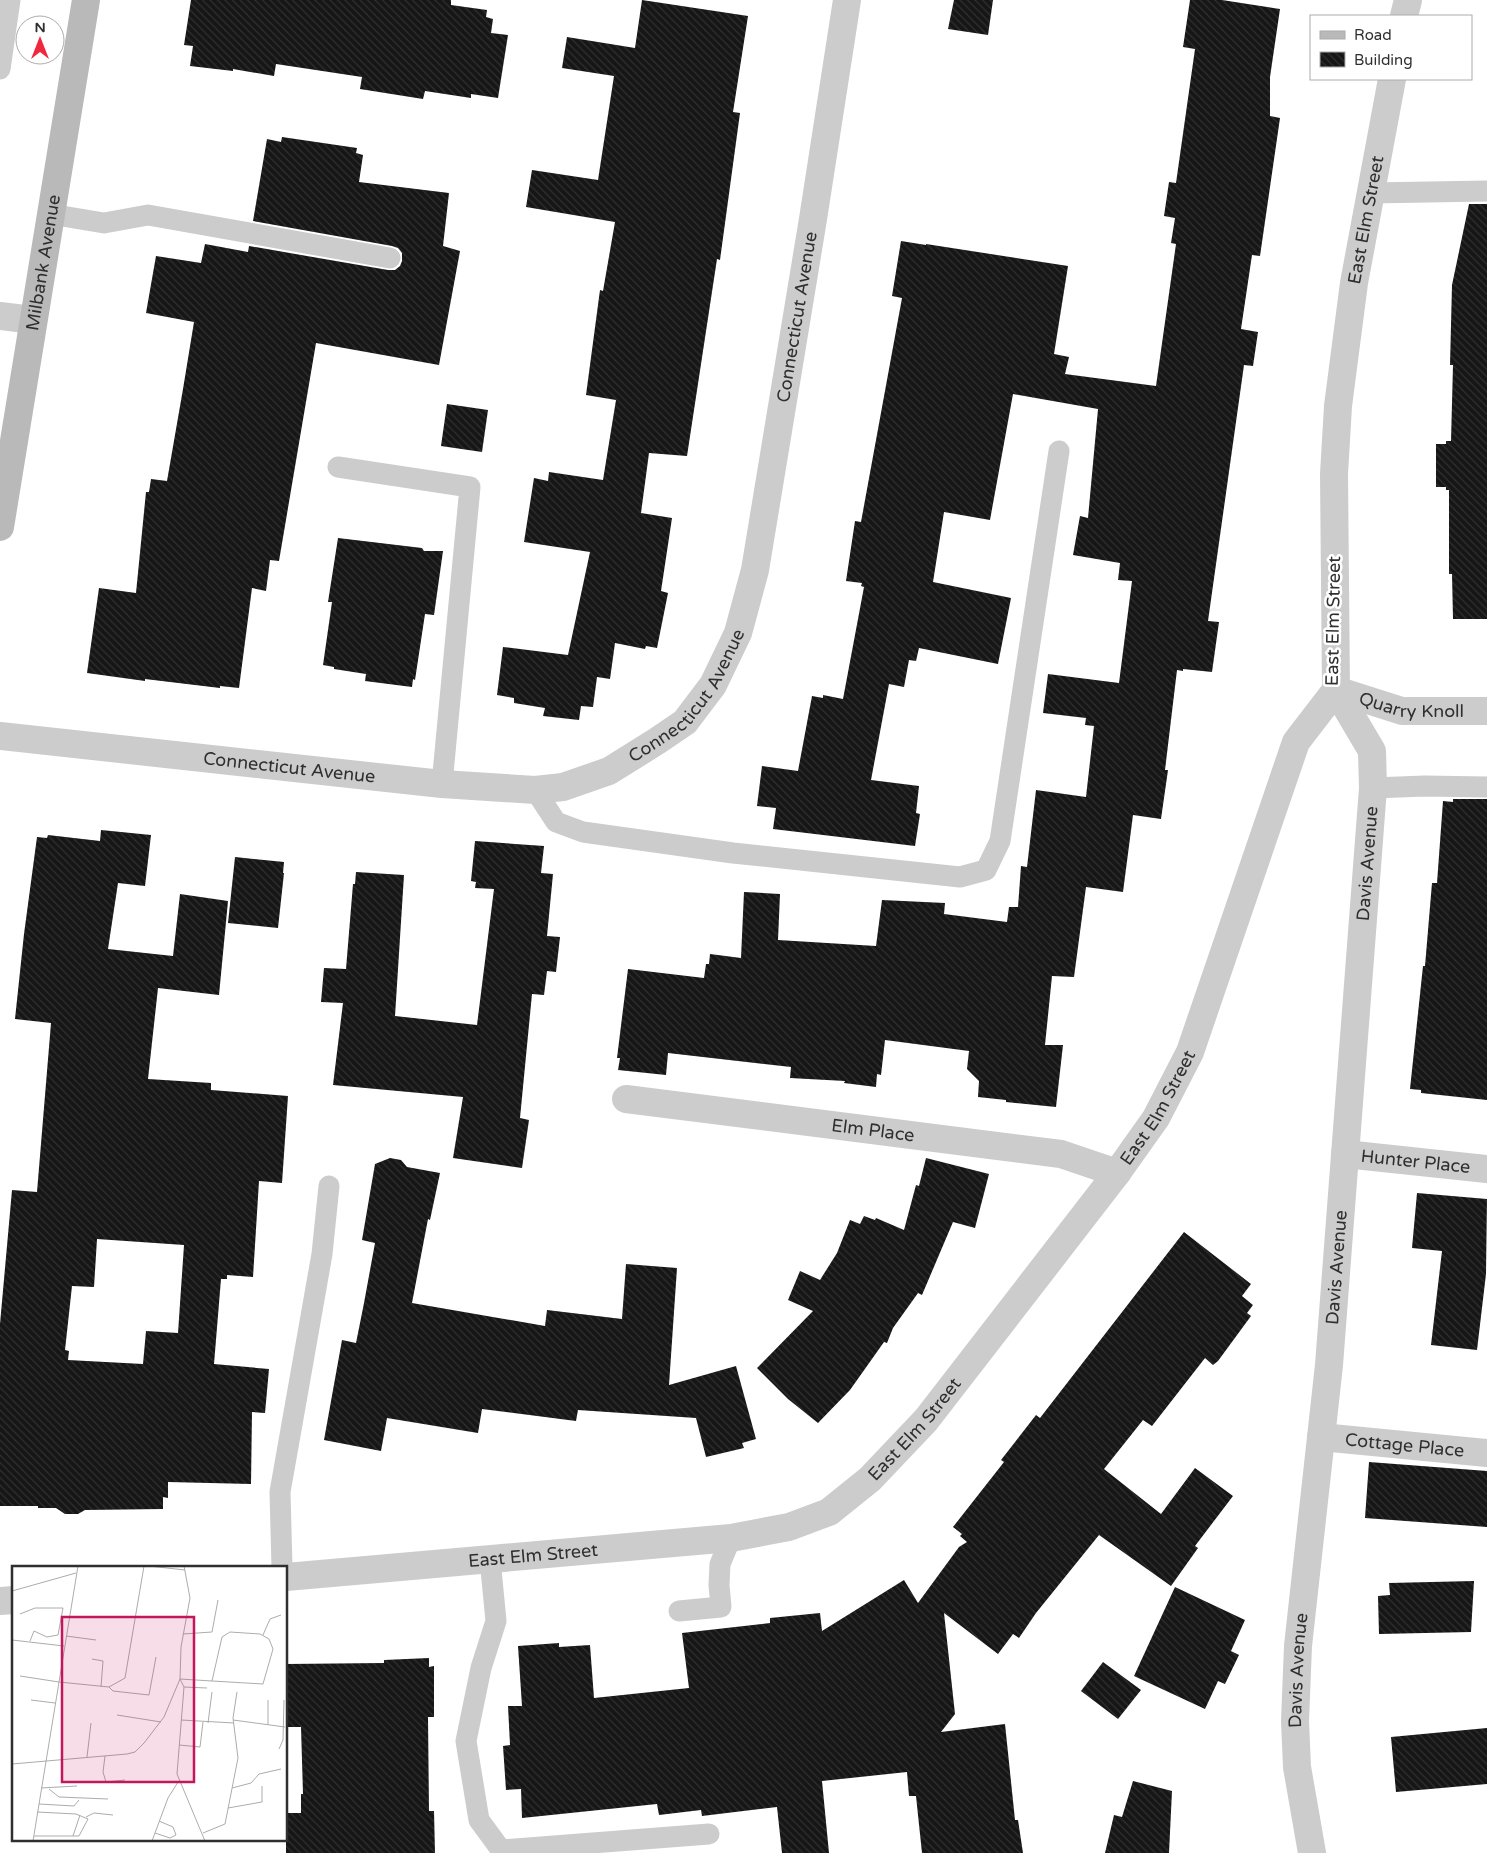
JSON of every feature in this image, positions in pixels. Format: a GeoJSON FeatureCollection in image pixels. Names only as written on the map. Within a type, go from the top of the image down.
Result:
{"type":"FeatureCollection","features":[{"type":"Feature","properties":{"kind":"main road","name":"Milbank Avenue"},"geometry":{"type":"LineString","coordinates":[[0,527],[86,0]]}},
{"type":"Feature","properties":{"kind":"street","name":"Connecticut Avenue"},"geometry":{"type":"LineString","coordinates":[[0,736],[442,784],[535,790],[563,787],[608,771],[658,741],[684,722],[713,685],[738,633],[755,570],[847,0]]}},
{"type":"Feature","properties":{"kind":"street"},"geometry":{"type":"LineString","coordinates":[[1404,15],[1408,0]]}},
{"type":"Feature","properties":{"kind":"street","name":"East Elm Street"},"geometry":{"type":"LineString","coordinates":[[288,1577],[731,1538],[789,1527],[829,1512],[870,1479],[926,1420],[1117,1174],[1156,1118],[1190,1052],[1296,742],[1336,690],[1334,464],[1338,406],[1347,329],[1392,80]]}},
{"type":"Feature","properties":{"kind":"street"},"geometry":{"type":"LineString","coordinates":[[0,316],[33,320]]}},
{"type":"Feature","properties":{"kind":"street","name":"Quarry Knoll"},"geometry":{"type":"LineString","coordinates":[[1336,690],[1402,711],[1487,711]]}},
{"type":"Feature","properties":{"kind":"street","name":"Davis Avenue"},"geometry":{"type":"LineString","coordinates":[[1309,1852],[1297,1768],[1295,1721],[1298,1646],[1321,1438],[1373,788],[1372,751],[1336,690]]}},
{"type":"Feature","properties":{"kind":"street","name":"Elm Place"},"geometry":{"type":"LineString","coordinates":[[626,1098],[1061,1154],[1117,1174]]}},
{"type":"Feature","properties":{"kind":"street","name":"Hunter Place"},"geometry":{"type":"LineString","coordinates":[[1345,1154],[1487,1169]]}},
{"type":"Feature","properties":{"kind":"street","name":"Cottage Place"},"geometry":{"type":"LineString","coordinates":[[1321,1438],[1487,1454]]}},
{"type":"Feature","properties":{"kind":"lane"},"geometry":{"type":"LineString","coordinates":[[0,69],[10,0]]}},
{"type":"Feature","properties":{"kind":"lane"},"geometry":{"type":"LineString","coordinates":[[1370,193],[1487,191]]}},
{"type":"Feature","properties":{"kind":"lane"},"geometry":{"type":"LineString","coordinates":[[50,214],[104,223],[148,215],[390,258]]}},
{"type":"Feature","properties":{"kind":"lane"},"geometry":{"type":"LineString","coordinates":[[535,790],[556,822],[582,832],[733,853],[960,877],[986,870],[1000,841],[1059,451]]}},
{"type":"Feature","properties":{"kind":"lane"},"geometry":{"type":"LineString","coordinates":[[338,467],[470,487],[442,784]]}},
{"type":"Feature","properties":{"kind":"lane"},"geometry":{"type":"LineString","coordinates":[[1373,788],[1425,786],[1487,787]]}},
{"type":"Feature","properties":{"kind":"lane"},"geometry":{"type":"LineString","coordinates":[[282,1566],[280,1492],[322,1254],[329,1186]]}},
{"type":"Feature","properties":{"kind":"lane"},"geometry":{"type":"LineString","coordinates":[[679,1611],[721,1607],[720,1564],[731,1538]]}},
{"type":"Feature","properties":{"kind":"lane"},"geometry":{"type":"LineString","coordinates":[[490,1559],[496,1621],[481,1668],[466,1741],[479,1820],[501,1850],[709,1834]]}},
{"type":"Feature","properties":{"kind":"building"},"geometry":{"type":"Polygon","coordinates":[[[191,0],[451,0],[451,5],[487,10],[486,17],[493,19],[491,33],[508,35],[498,98],[471,94],[471,98],[425,91],[423,99],[360,89],[362,77],[276,64],[274,76],[233,69],[233,71],[190,66],[193,46],[184,45],[191,0]]]}},
{"type":"Feature","properties":{"kind":"building"},"geometry":{"type":"Polygon","coordinates":[[[642,0],[748,16],[733,112],[740,113],[720,260],[717,259],[687,456],[649,453],[641,513],[672,518],[661,591],[668,593],[657,648],[646,646],[645,649],[615,643],[610,679],[597,677],[593,707],[581,706],[579,720],[543,716],[545,708],[514,703],[514,698],[497,695],[503,647],[568,655],[590,552],[524,542],[534,478],[548,481],[549,472],[603,480],[616,400],[586,395],[600,290],[603,291],[615,222],[526,207],[532,170],[598,180],[614,76],[562,68],[567,37],[635,48],[642,0]]]}},
{"type":"Feature","properties":{"kind":"building"},"geometry":{"type":"Polygon","coordinates":[[[954,0],[993,0],[988,35],[948,29],[954,0]]]}},
{"type":"Feature","properties":{"kind":"building"},"geometry":{"type":"Polygon","coordinates":[[[1190,0],[1222,0],[1280,9],[1270,77],[1270,116],[1280,118],[1260,256],[1252,255],[1241,329],[1258,332],[1253,366],[1244,365],[1208,621],[1219,622],[1212,672],[1177,670],[1165,770],[1168,770],[1161,819],[1133,815],[1123,892],[1086,887],[1074,977],[1052,976],[1045,1045],[1063,1045],[1056,1107],[978,1097],[979,1081],[967,1069],[969,1051],[885,1040],[881,1075],[877,1074],[876,1087],[844,1083],[845,1081],[790,1078],[791,1067],[668,1053],[666,1075],[618,1070],[620,1058],[617,1058],[628,969],[704,978],[710,954],[741,958],[744,892],[780,894],[778,940],[876,946],[882,900],[945,903],[944,914],[1007,922],[1009,907],[1018,907],[1021,866],[1027,867],[1036,790],[1086,797],[1094,726],[1085,725],[1086,718],[1043,713],[1048,674],[1119,683],[1132,581],[1118,580],[1120,563],[1073,555],[1080,516],[1088,518],[1098,409],[1013,394],[990,520],[944,512],[933,582],[1011,598],[998,664],[919,648],[916,661],[909,660],[904,687],[889,684],[871,780],[919,786],[916,813],[920,814],[915,846],[773,829],[776,808],[757,806],[762,766],[798,771],[812,696],[823,698],[823,695],[843,699],[864,587],[861,586],[862,583],[846,581],[855,521],[861,522],[902,298],[892,296],[901,241],[1068,266],[1054,354],[1069,357],[1065,374],[1156,386],[1176,244],[1171,243],[1175,218],[1164,216],[1169,182],[1176,183],[1195,49],[1183,47],[1190,0]]]}},
{"type":"Feature","properties":{"kind":"building"},"geometry":{"type":"Polygon","coordinates":[[[282,137],[357,148],[356,153],[363,155],[359,182],[449,193],[443,246],[460,251],[439,365],[316,343],[279,561],[270,560],[266,591],[252,588],[239,688],[220,686],[220,688],[145,679],[145,681],[87,673],[99,588],[136,593],[146,492],[149,492],[151,479],[167,481],[183,389],[194,322],[146,313],[156,256],[201,263],[205,244],[248,252],[249,246],[388,270],[395,270],[402,261],[402,253],[398,248],[392,246],[253,221],[267,139],[281,142],[282,137]]]}},
{"type":"Feature","properties":{"kind":"building"},"geometry":{"type":"Polygon","coordinates":[[[1469,204],[1487,204],[1487,619],[1453,619],[1452,574],[1449,574],[1449,490],[1446,490],[1446,487],[1436,487],[1436,444],[1446,444],[1446,441],[1451,441],[1453,365],[1450,365],[1452,285],[1469,204]]]}},
{"type":"Feature","properties":{"kind":"building"},"geometry":{"type":"Polygon","coordinates":[[[447,404],[488,410],[482,452],[441,446],[447,404]]]}},
{"type":"Feature","properties":{"kind":"building"},"geometry":{"type":"Polygon","coordinates":[[[338,538],[422,548],[424,551],[443,551],[434,615],[425,614],[415,680],[413,679],[412,687],[365,681],[366,674],[334,669],[334,667],[323,665],[332,602],[328,602],[338,538]]]}},
{"type":"Feature","properties":{"kind":"building"},"geometry":{"type":"Polygon","coordinates":[[[1453,799],[1487,799],[1487,1100],[1421,1093],[1421,1090],[1410,1089],[1423,966],[1425,966],[1432,883],[1437,883],[1443,801],[1453,802],[1453,799]]]}},
{"type":"Feature","properties":{"kind":"building"},"geometry":{"type":"Polygon","coordinates":[[[101,830],[151,835],[145,886],[118,883],[108,949],[173,956],[180,894],[228,901],[219,995],[158,988],[148,1079],[211,1083],[211,1090],[288,1096],[282,1183],[259,1181],[253,1277],[227,1275],[227,1279],[221,1279],[214,1364],[269,1369],[265,1413],[252,1412],[251,1484],[168,1482],[168,1498],[163,1497],[163,1509],[85,1510],[78,1514],[65,1514],[56,1508],[0,1506],[0,1324],[12,1190],[37,1192],[51,1023],[15,1019],[37,837],[47,838],[48,835],[100,841],[101,830]],[[97,1239],[94,1287],[72,1286],[65,1350],[69,1351],[68,1360],[143,1364],[146,1331],[178,1333],[184,1245],[97,1239]]]}},
{"type":"Feature","properties":{"kind":"building"},"geometry":{"type":"Polygon","coordinates":[[[475,841],[544,846],[541,873],[553,874],[547,936],[560,937],[556,972],[547,971],[544,995],[532,994],[520,1118],[529,1120],[522,1168],[453,1158],[463,1097],[333,1085],[343,1003],[321,1002],[324,968],[346,969],[353,884],[355,884],[356,872],[404,875],[395,1016],[477,1025],[494,889],[475,888],[476,882],[471,881],[475,841]]]}},
{"type":"Feature","properties":{"kind":"building"},"geometry":{"type":"Polygon","coordinates":[[[235,857],[284,862],[278,928],[228,923],[235,857]]]}},
{"type":"Feature","properties":{"kind":"building"},"geometry":{"type":"Polygon","coordinates":[[[390,1158],[401,1160],[407,1167],[440,1173],[430,1220],[428,1219],[412,1303],[545,1326],[547,1310],[622,1319],[626,1264],[677,1268],[669,1385],[736,1366],[756,1439],[742,1443],[744,1448],[706,1457],[696,1418],[578,1410],[576,1421],[482,1409],[478,1433],[387,1418],[381,1451],[324,1440],[342,1340],[356,1343],[364,1303],[375,1243],[362,1240],[375,1164],[390,1158]]]}},
{"type":"Feature","properties":{"kind":"building"},"geometry":{"type":"Polygon","coordinates":[[[926,1158],[989,1174],[975,1228],[953,1222],[922,1295],[918,1293],[893,1328],[887,1343],[884,1342],[850,1390],[818,1423],[788,1399],[757,1368],[813,1311],[788,1300],[800,1271],[820,1280],[837,1253],[850,1220],[860,1224],[864,1216],[875,1220],[876,1218],[904,1230],[916,1185],[919,1186],[926,1158]]]}},
{"type":"Feature","properties":{"kind":"building"},"geometry":{"type":"Polygon","coordinates":[[[1417,1193],[1487,1199],[1486,1274],[1477,1350],[1431,1345],[1442,1251],[1412,1248],[1417,1193]]]}},
{"type":"Feature","properties":{"kind":"building"},"geometry":{"type":"Polygon","coordinates":[[[1184,1232],[1251,1284],[1242,1296],[1253,1305],[1247,1313],[1251,1316],[1218,1361],[1213,1365],[1205,1358],[1152,1426],[1143,1420],[1104,1469],[1161,1514],[1195,1468],[1233,1496],[1195,1546],[1198,1548],[1171,1586],[1099,1535],[1036,1613],[1019,1638],[1013,1634],[998,1654],[944,1613],[955,1714],[941,1732],[1005,1724],[1015,1820],[1018,1820],[1023,1853],[922,1853],[916,1796],[909,1796],[907,1772],[822,1781],[829,1853],[782,1853],[777,1807],[702,1816],[701,1810],[659,1815],[657,1804],[522,1818],[521,1789],[506,1790],[503,1746],[510,1745],[508,1706],[522,1706],[518,1646],[559,1643],[559,1647],[590,1645],[594,1698],[689,1688],[682,1633],[770,1623],[770,1618],[820,1613],[822,1631],[904,1580],[918,1603],[959,1547],[967,1542],[960,1536],[962,1534],[953,1527],[1004,1462],[1001,1460],[1036,1415],[1040,1418],[1184,1232]]]}},
{"type":"Feature","properties":{"kind":"building"},"geometry":{"type":"Polygon","coordinates":[[[1369,1462],[1487,1471],[1487,1527],[1365,1518],[1369,1462]]]}},
{"type":"Feature","properties":{"kind":"building"},"geometry":{"type":"Polygon","coordinates":[[[1474,1581],[1471,1632],[1379,1634],[1378,1596],[1390,1595],[1389,1583],[1474,1581]]]}},
{"type":"Feature","properties":{"kind":"building"},"geometry":{"type":"Polygon","coordinates":[[[1175,1587],[1245,1620],[1231,1651],[1239,1655],[1225,1684],[1218,1681],[1205,1709],[1134,1676],[1175,1587]]]}},
{"type":"Feature","properties":{"kind":"building"},"geometry":{"type":"Polygon","coordinates":[[[429,1658],[429,1667],[434,1666],[434,1717],[428,1717],[429,1811],[434,1811],[435,1853],[286,1853],[288,1813],[301,1813],[301,1794],[303,1794],[301,1727],[288,1727],[288,1664],[384,1663],[384,1660],[429,1658]]]}},
{"type":"Feature","properties":{"kind":"building"},"geometry":{"type":"Polygon","coordinates":[[[1103,1662],[1141,1690],[1118,1719],[1081,1691],[1103,1662]]]}},
{"type":"Feature","properties":{"kind":"building"},"geometry":{"type":"Polygon","coordinates":[[[1487,1728],[1487,1784],[1396,1792],[1391,1737],[1487,1728]]]}},
{"type":"Feature","properties":{"kind":"building"},"geometry":{"type":"Polygon","coordinates":[[[1133,1781],[1172,1791],[1169,1853],[1105,1853],[1114,1815],[1122,1817],[1133,1781]]]}}]}
